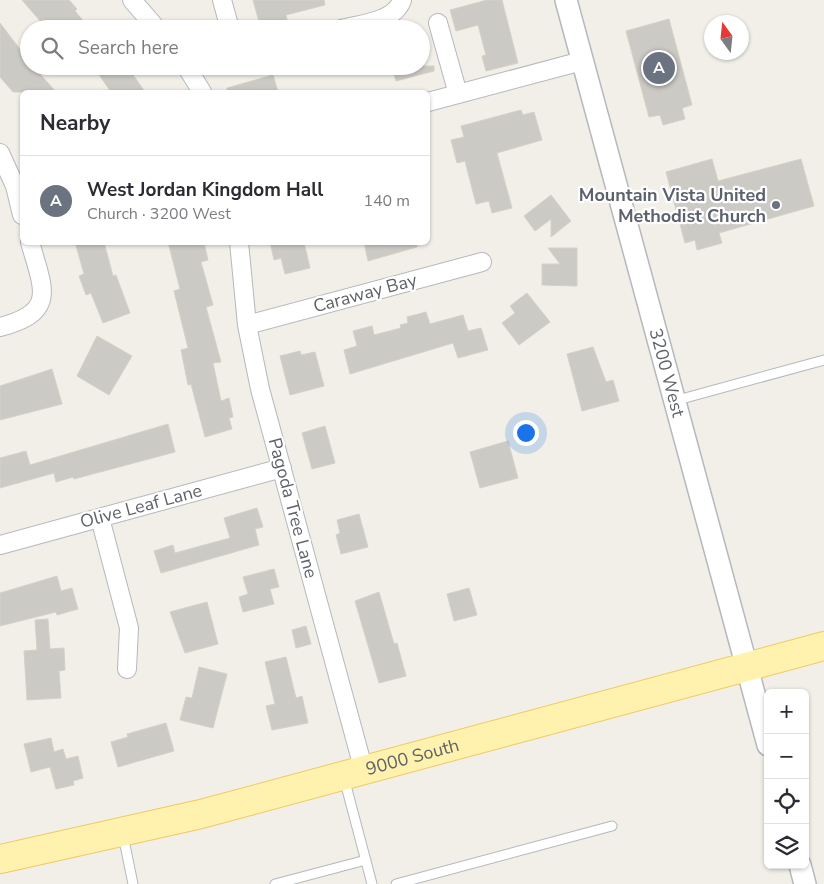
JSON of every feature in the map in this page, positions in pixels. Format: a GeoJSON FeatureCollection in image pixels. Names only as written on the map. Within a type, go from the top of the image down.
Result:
{"type":"FeatureCollection","features":[{"type":"Feature","properties":{"kind":"main road","name":"9000 South"},"geometry":{"type":"LineString","coordinates":[[0,859],[201,814],[824,646]]}},
{"type":"Feature","properties":{"kind":"street"},"geometry":{"type":"LineString","coordinates":[[132,0],[149,20]]}},
{"type":"Feature","properties":{"kind":"street"},"geometry":{"type":"LineString","coordinates":[[222,0],[228,20]]}},
{"type":"Feature","properties":{"kind":"street","name":"3200 West"},"geometry":{"type":"LineString","coordinates":[[566,0],[765,734]]}},
{"type":"Feature","properties":{"kind":"street"},"geometry":{"type":"LineString","coordinates":[[376,20],[384,18],[402,2]]}},
{"type":"Feature","properties":{"kind":"street"},"geometry":{"type":"LineString","coordinates":[[438,23],[458,94]]}},
{"type":"Feature","properties":{"kind":"street"},"geometry":{"type":"LineString","coordinates":[[430,101],[582,61]]}},
{"type":"Feature","properties":{"kind":"street"},"geometry":{"type":"LineString","coordinates":[[192,75],[201,90]]}},
{"type":"Feature","properties":{"kind":"street"},"geometry":{"type":"LineString","coordinates":[[0,153],[15,186],[20,207]]}},
{"type":"Feature","properties":{"kind":"street"},"geometry":{"type":"LineString","coordinates":[[0,327],[27,318],[38,310],[41,285],[31,245]]}},
{"type":"Feature","properties":{"kind":"street","name":"Pagoda Tree Lane"},"geometry":{"type":"LineString","coordinates":[[239,245],[247,325],[260,389],[282,468],[354,773]]}},
{"type":"Feature","properties":{"kind":"street","name":"Caraway Bay"},"geometry":{"type":"LineString","coordinates":[[247,325],[482,262]]}},
{"type":"Feature","properties":{"kind":"street","name":"Olive Leaf Lane"},"geometry":{"type":"LineString","coordinates":[[0,545],[282,468]]}},
{"type":"Feature","properties":{"kind":"street"},"geometry":{"type":"LineString","coordinates":[[100,518],[129,628],[127,668]]}},
{"type":"Feature","properties":{"kind":"street"},"geometry":{"type":"LineString","coordinates":[[801,869],[805,884]]}},
{"type":"Feature","properties":{"kind":"lane"},"geometry":{"type":"LineString","coordinates":[[674,401],[824,360]]}},
{"type":"Feature","properties":{"kind":"lane"},"geometry":{"type":"LineString","coordinates":[[354,773],[362,845],[372,884]]}},
{"type":"Feature","properties":{"kind":"lane"},"geometry":{"type":"LineString","coordinates":[[396,884],[612,826]]}},
{"type":"Feature","properties":{"kind":"lane"},"geometry":{"type":"LineString","coordinates":[[122,833],[133,884]]}},
{"type":"Feature","properties":{"kind":"lane"},"geometry":{"type":"LineString","coordinates":[[276,884],[366,860]]}},
{"type":"Feature","properties":{"kind":"building"},"geometry":{"type":"Polygon","coordinates":[[[22,0],[69,0],[77,9],[75,11],[82,20],[39,20],[22,0]]]}},
{"type":"Feature","properties":{"kind":"building"},"geometry":{"type":"Polygon","coordinates":[[[253,0],[324,0],[325,5],[286,15],[287,20],[259,20],[253,0]]]}},
{"type":"Feature","properties":{"kind":"building"},"geometry":{"type":"Polygon","coordinates":[[[487,0],[502,0],[518,63],[486,71],[482,56],[486,55],[478,25],[456,31],[450,10],[487,0]]]}},
{"type":"Feature","properties":{"kind":"building"},"geometry":{"type":"Polygon","coordinates":[[[669,19],[692,105],[682,108],[685,119],[663,125],[660,115],[649,117],[626,31],[669,19]]]}},
{"type":"Feature","properties":{"kind":"building"},"geometry":{"type":"Polygon","coordinates":[[[0,23],[20,49],[20,75],[41,75],[54,90],[20,90],[20,92],[13,92],[0,77],[0,23]]]}},
{"type":"Feature","properties":{"kind":"building"},"geometry":{"type":"Polygon","coordinates":[[[430,66],[434,66],[434,71],[430,72],[430,66]]]}},
{"type":"Feature","properties":{"kind":"building"},"geometry":{"type":"Polygon","coordinates":[[[99,75],[133,75],[144,90],[110,90],[99,75]]]}},
{"type":"Feature","properties":{"kind":"building"},"geometry":{"type":"Polygon","coordinates":[[[273,75],[277,90],[227,90],[227,88],[273,75]]]}},
{"type":"Feature","properties":{"kind":"building"},"geometry":{"type":"Polygon","coordinates":[[[394,75],[419,75],[396,81],[394,75]]]}},
{"type":"Feature","properties":{"kind":"building"},"geometry":{"type":"Polygon","coordinates":[[[521,110],[523,115],[534,112],[542,140],[497,153],[512,208],[492,213],[489,201],[476,204],[465,161],[457,163],[451,140],[464,137],[461,126],[521,110]]]}},
{"type":"Feature","properties":{"kind":"building","name":"Mountain Vista United Methodist Church"},"geometry":{"type":"Polygon","coordinates":[[[712,159],[718,181],[801,159],[814,206],[719,233],[722,243],[697,250],[695,240],[685,243],[666,172],[712,159]]]}},
{"type":"Feature","properties":{"kind":"building"},"geometry":{"type":"Polygon","coordinates":[[[551,195],[571,221],[551,237],[551,219],[535,231],[524,216],[551,195]]]}},
{"type":"Feature","properties":{"kind":"building"},"geometry":{"type":"Polygon","coordinates":[[[76,245],[105,245],[113,276],[116,275],[130,313],[103,323],[91,293],[86,295],[79,276],[84,274],[76,245]]]}},
{"type":"Feature","properties":{"kind":"building"},"geometry":{"type":"Polygon","coordinates":[[[169,245],[205,245],[208,260],[201,262],[213,305],[206,307],[221,362],[213,363],[221,401],[229,398],[233,417],[229,418],[232,429],[205,437],[191,384],[188,385],[181,350],[188,348],[174,291],[180,289],[169,245]]]}},
{"type":"Feature","properties":{"kind":"building"},"geometry":{"type":"Polygon","coordinates":[[[271,245],[305,245],[310,268],[285,274],[281,258],[274,260],[271,245]]]}},
{"type":"Feature","properties":{"kind":"building"},"geometry":{"type":"Polygon","coordinates":[[[365,245],[417,245],[417,247],[368,261],[365,245]]]}},
{"type":"Feature","properties":{"kind":"building"},"geometry":{"type":"Polygon","coordinates":[[[548,248],[577,248],[577,286],[542,285],[542,264],[560,264],[548,248]]]}},
{"type":"Feature","properties":{"kind":"building"},"geometry":{"type":"Polygon","coordinates":[[[527,293],[550,322],[519,345],[502,323],[515,313],[510,306],[527,293]]]}},
{"type":"Feature","properties":{"kind":"building"},"geometry":{"type":"Polygon","coordinates":[[[426,312],[430,324],[463,315],[468,331],[481,328],[488,350],[458,358],[453,343],[350,374],[344,350],[357,346],[353,331],[372,326],[374,335],[401,328],[400,325],[408,323],[407,317],[426,312]]]}},
{"type":"Feature","properties":{"kind":"building"},"geometry":{"type":"Polygon","coordinates":[[[97,336],[132,356],[109,395],[77,376],[97,336]]]}},
{"type":"Feature","properties":{"kind":"building"},"geometry":{"type":"Polygon","coordinates":[[[593,347],[606,382],[613,380],[619,401],[582,411],[567,354],[593,347]]]}},
{"type":"Feature","properties":{"kind":"building"},"geometry":{"type":"Polygon","coordinates":[[[300,351],[301,355],[315,352],[324,386],[290,395],[280,356],[300,351]]]}},
{"type":"Feature","properties":{"kind":"building"},"geometry":{"type":"Polygon","coordinates":[[[52,369],[62,404],[0,420],[0,386],[52,369]]]}},
{"type":"Feature","properties":{"kind":"building"},"geometry":{"type":"Polygon","coordinates":[[[168,424],[175,452],[74,479],[73,477],[56,482],[54,473],[0,488],[0,458],[26,451],[30,465],[168,424]]]}},
{"type":"Feature","properties":{"kind":"building"},"geometry":{"type":"Polygon","coordinates":[[[325,426],[335,463],[312,469],[302,433],[325,426]]]}},
{"type":"Feature","properties":{"kind":"building"},"geometry":{"type":"Polygon","coordinates":[[[508,441],[518,478],[480,488],[470,452],[508,441]]]}},
{"type":"Feature","properties":{"kind":"building"},"geometry":{"type":"Polygon","coordinates":[[[257,508],[263,527],[255,529],[259,545],[161,573],[154,551],[173,545],[175,553],[230,538],[224,518],[257,508]]]}},
{"type":"Feature","properties":{"kind":"building"},"geometry":{"type":"Polygon","coordinates":[[[359,514],[368,547],[341,554],[336,535],[340,533],[337,520],[359,514]]]}},
{"type":"Feature","properties":{"kind":"building"},"geometry":{"type":"Polygon","coordinates":[[[274,569],[279,587],[270,589],[274,604],[243,612],[239,597],[248,594],[243,577],[274,569]]]}},
{"type":"Feature","properties":{"kind":"building"},"geometry":{"type":"Polygon","coordinates":[[[57,576],[61,591],[72,588],[78,609],[57,615],[56,612],[0,626],[0,593],[57,576]]]}},
{"type":"Feature","properties":{"kind":"building"},"geometry":{"type":"Polygon","coordinates":[[[469,588],[477,615],[454,621],[447,594],[469,588]]]}},
{"type":"Feature","properties":{"kind":"building"},"geometry":{"type":"Polygon","coordinates":[[[379,592],[394,644],[397,643],[406,676],[379,683],[355,601],[379,592]]]}},
{"type":"Feature","properties":{"kind":"building"},"geometry":{"type":"Polygon","coordinates":[[[207,602],[218,644],[185,653],[170,612],[207,602]]]}},
{"type":"Feature","properties":{"kind":"building"},"geometry":{"type":"Polygon","coordinates":[[[48,619],[50,649],[64,648],[65,670],[59,671],[61,698],[27,700],[24,651],[37,650],[35,620],[48,619]]]}},
{"type":"Feature","properties":{"kind":"building"},"geometry":{"type":"Polygon","coordinates":[[[306,626],[311,644],[296,648],[292,630],[306,626]]]}},
{"type":"Feature","properties":{"kind":"building"},"geometry":{"type":"Polygon","coordinates":[[[286,657],[296,698],[302,696],[308,723],[272,730],[266,706],[275,704],[265,662],[286,657]]]}},
{"type":"Feature","properties":{"kind":"building"},"geometry":{"type":"Polygon","coordinates":[[[199,667],[227,674],[213,728],[180,720],[186,697],[192,698],[199,667]]]}},
{"type":"Feature","properties":{"kind":"building"},"geometry":{"type":"Polygon","coordinates":[[[166,723],[174,751],[118,767],[111,742],[128,737],[127,734],[166,723]]]}},
{"type":"Feature","properties":{"kind":"building"},"geometry":{"type":"Polygon","coordinates":[[[51,738],[54,752],[63,749],[66,759],[78,756],[83,778],[73,781],[74,785],[56,789],[50,767],[31,772],[24,744],[51,738]]]}},
{"type":"Feature","properties":{"kind":"place","name":"West Jordan Kingdom Hall"},"geometry":{"type":"Point","coordinates":[659,68]}},
{"type":"Feature","properties":{"kind":"place","name":"Mountain Vista United Methodist Church"},"geometry":{"type":"Point","coordinates":[776,205]}}]}
